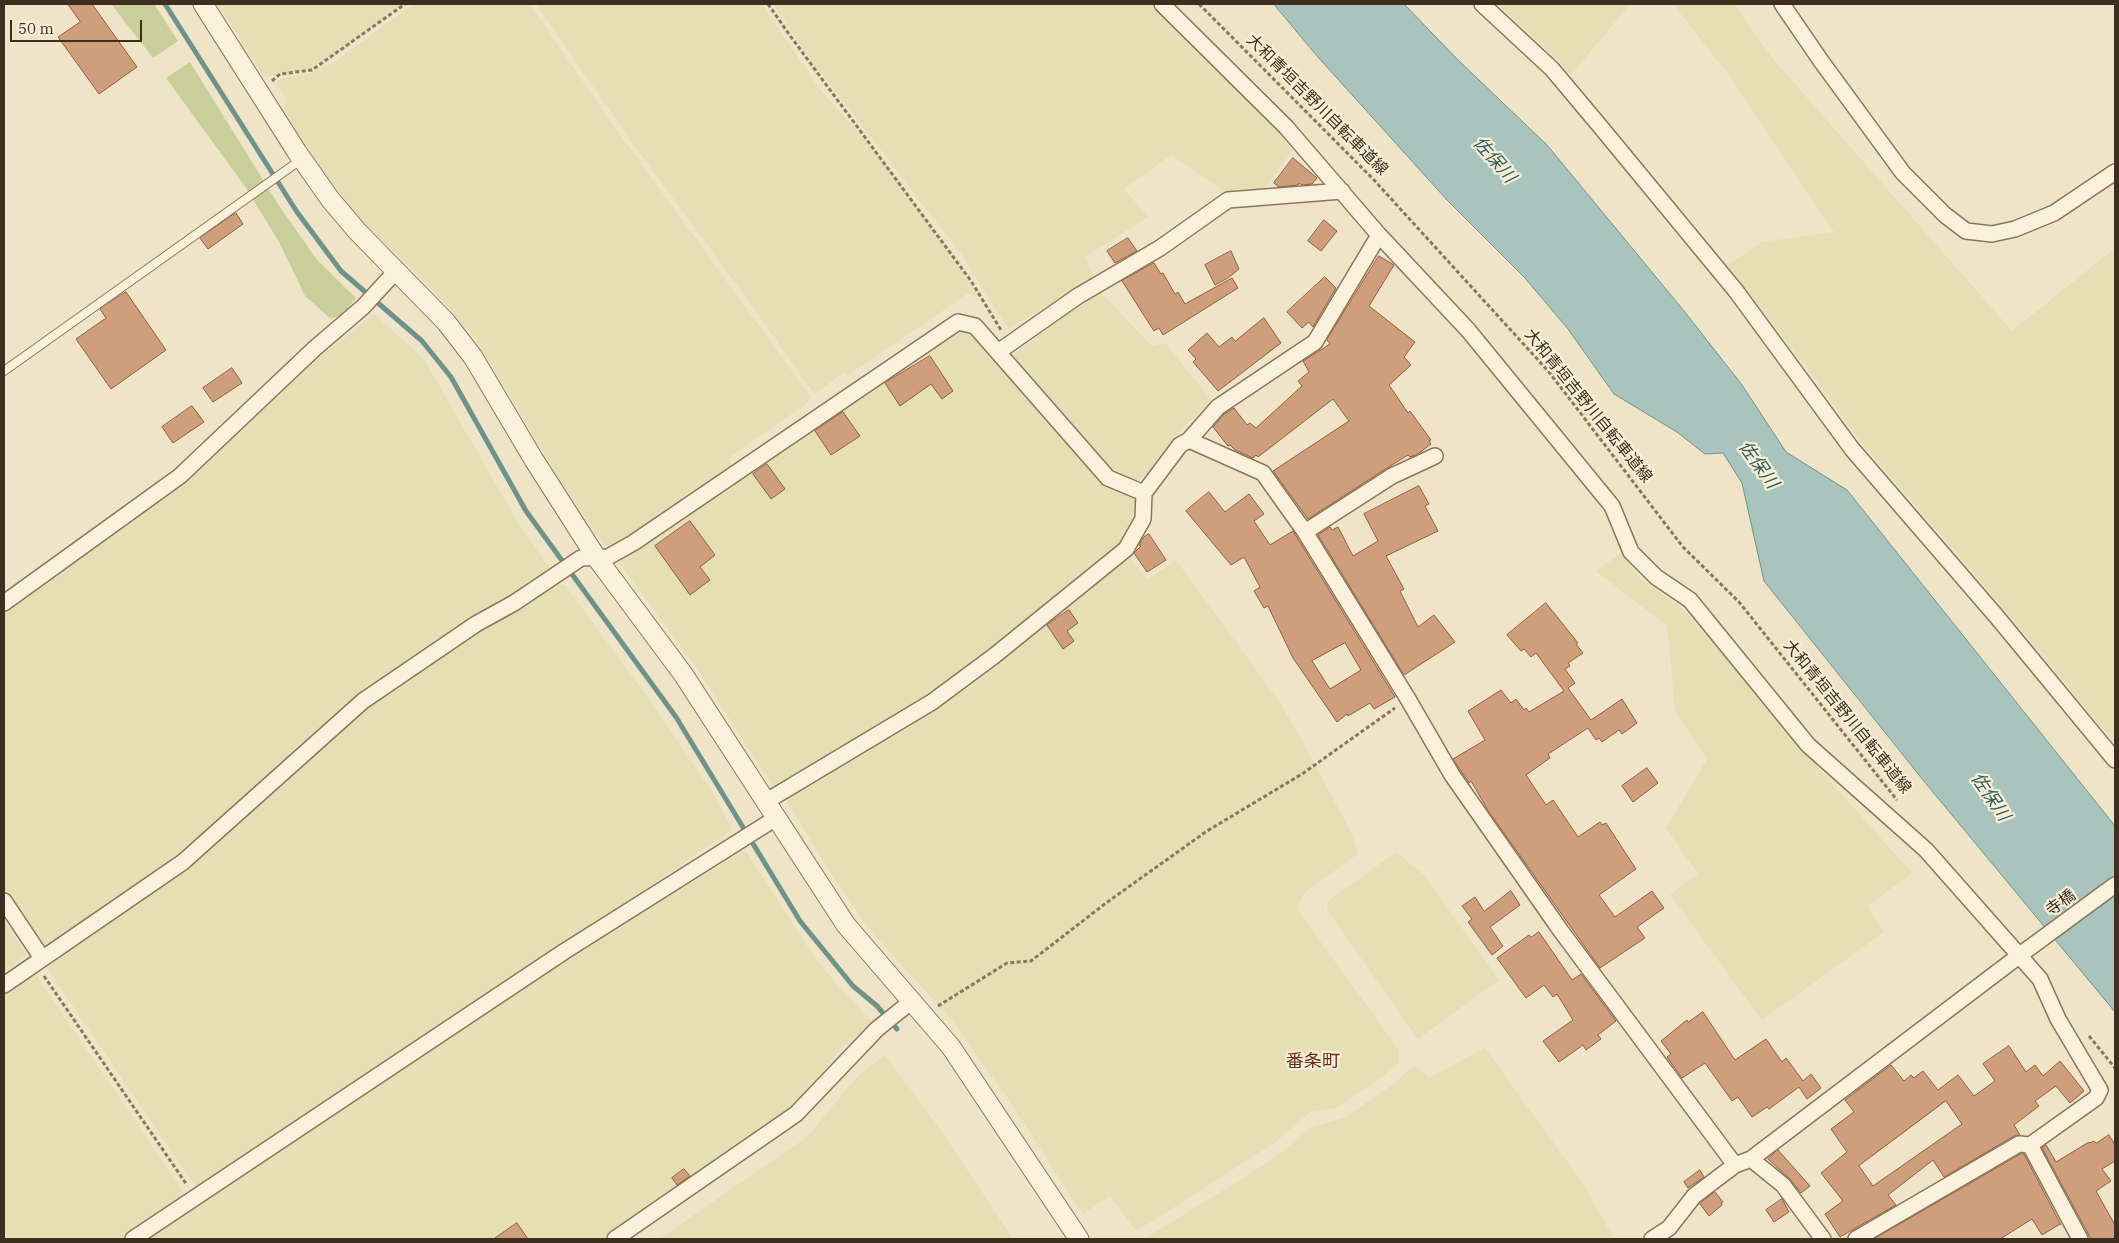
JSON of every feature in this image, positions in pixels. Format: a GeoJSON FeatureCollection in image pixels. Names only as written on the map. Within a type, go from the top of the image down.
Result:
{"type":"FeatureCollection","features":[{"type":"Feature","properties":{"kind":"street"},"geometry":{"type":"LineString","coordinates":[[203,4],[268,107],[330,199],[357,231],[446,322],[473,357],[534,460],[596,557],[683,674],[846,925],[951,1047],[1079,1239]]}},
{"type":"Feature","properties":{"kind":"street"},"geometry":{"type":"LineString","coordinates":[[1162,4],[1286,127],[1380,236],[1468,330],[1612,506],[1631,552],[1656,577],[1690,600],[1808,745],[1926,850],[2023,952],[2040,979],[2058,1019],[2100,1090],[2096,1098],[2030,1145],[2019,1144],[1856,1239]]}},
{"type":"Feature","properties":{"kind":"street"},"geometry":{"type":"LineString","coordinates":[[1482,4],[1552,69],[1599,125],[1736,291],[1852,449],[2115,760]]}},
{"type":"Feature","properties":{"kind":"street"},"geometry":{"type":"LineString","coordinates":[[1782,4],[1903,173],[1945,215],[1966,231],[1992,234],[2015,229],[2054,213],[2115,172]]}},
{"type":"Feature","properties":{"kind":"street"},"geometry":{"type":"LineString","coordinates":[[998,352],[1078,296],[1160,248],[1228,200],[1342,190]]}},
{"type":"Feature","properties":{"kind":"street"},"geometry":{"type":"LineString","coordinates":[[766,802],[932,702],[994,656],[1126,549],[1143,519],[1144,493],[1180,445],[1190,440],[1218,407],[1315,342],[1380,236]]}},
{"type":"Feature","properties":{"kind":"street"},"geometry":{"type":"LineString","coordinates":[[4,603],[180,476],[314,349],[363,307],[397,270]]}},
{"type":"Feature","properties":{"kind":"street"},"geometry":{"type":"LineString","coordinates":[[4,985],[183,862],[363,701],[476,624],[514,602],[581,558],[608,557],[633,544],[958,322],[975,326],[1108,478],[1144,493]]}},
{"type":"Feature","properties":{"kind":"street"},"geometry":{"type":"LineString","coordinates":[[1190,440],[1263,473],[1305,532],[1408,699],[1452,775],[1561,931],[1735,1165]]}},
{"type":"Feature","properties":{"kind":"street"},"geometry":{"type":"LineString","coordinates":[[1305,532],[1392,476],[1435,456]]}},
{"type":"Feature","properties":{"kind":"street"},"geometry":{"type":"LineString","coordinates":[[133,1239],[566,951],[776,818]]}},
{"type":"Feature","properties":{"kind":"street","name":"寺橋"},"geometry":{"type":"LineString","coordinates":[[1652,1239],[1669,1228],[1694,1196],[1735,1165],[1751,1159],[2023,952],[2115,885]]}},
{"type":"Feature","properties":{"kind":"street"},"geometry":{"type":"LineString","coordinates":[[4,901],[39,960]]}},
{"type":"Feature","properties":{"kind":"street"},"geometry":{"type":"LineString","coordinates":[[615,1239],[796,1114],[877,1029],[912,1001]]}},
{"type":"Feature","properties":{"kind":"street"},"geometry":{"type":"LineString","coordinates":[[2030,1145],[2080,1239]]}},
{"type":"Feature","properties":{"kind":"street"},"geometry":{"type":"LineString","coordinates":[[1751,1159],[1783,1185],[1823,1239]]}},
{"type":"Feature","properties":{"kind":"lane"},"geometry":{"type":"LineString","coordinates":[[4,371],[302,159]]}},
{"type":"Feature","properties":{"kind":"path"},"geometry":{"type":"LineString","coordinates":[[268,107],[279,100],[272,80],[280,74],[312,70],[405,4]]}},
{"type":"Feature","properties":{"kind":"path"},"geometry":{"type":"LineString","coordinates":[[768,4],[790,37],[971,281],[1001,329],[998,352]]}},
{"type":"Feature","properties":{"kind":"path","name":"大和青垣吉野川自転車道線"},"geometry":{"type":"LineString","coordinates":[[1199,4],[1374,180],[1549,372],[1683,547],[1739,602],[1900,805]]}},
{"type":"Feature","properties":{"kind":"path"},"geometry":{"type":"LineString","coordinates":[[927,1017],[938,1006],[1007,963],[1031,961],[1106,903],[1207,831],[1302,774],[1408,699]]}},
{"type":"Feature","properties":{"kind":"path"},"geometry":{"type":"LineString","coordinates":[[39,960],[196,1198]]}},
{"type":"Feature","properties":{"kind":"shaded area"},"geometry":{"type":"Polygon","coordinates":[[[218,4],[403,4],[348,46],[310,69],[264,77],[218,4]]]}},
{"type":"Feature","properties":{"kind":"shaded area"},"geometry":{"type":"Polygon","coordinates":[[[413,4],[530,4],[607,117],[811,397],[806,404],[731,456],[730,470],[616,546],[605,547],[563,485],[476,339],[429,286],[355,214],[317,162],[284,111],[287,99],[276,84],[279,79],[312,73],[336,61],[413,4]]]}},
{"type":"Feature","properties":{"kind":"shaded area"},"geometry":{"type":"Polygon","coordinates":[[[536,4],[762,4],[821,91],[884,161],[956,262],[977,295],[967,294],[847,376],[844,372],[818,392],[812,391],[631,141],[536,4]]]}},
{"type":"Feature","properties":{"kind":"shaded area"},"geometry":{"type":"Polygon","coordinates":[[[773,4],[1150,4],[1285,139],[1285,143],[1293,150],[1261,194],[1231,196],[1171,155],[1124,189],[1148,217],[1085,257],[1095,278],[1008,329],[960,252],[810,59],[773,4]]]}},
{"type":"Feature","properties":{"kind":"shaded area"},"geometry":{"type":"Polygon","coordinates":[[[1498,4],[1630,4],[1571,75],[1560,62],[1498,4]]]}},
{"type":"Feature","properties":{"kind":"shaded area"},"geometry":{"type":"Polygon","coordinates":[[[1673,4],[1734,4],[1773,59],[2012,331],[2115,248],[2115,744],[2005,610],[1861,442],[1728,265],[1762,242],[1834,232],[1729,75],[1673,4]]]}},
{"type":"Feature","properties":{"kind":"shaded area"},"geometry":{"type":"Polygon","coordinates":[[[1100,292],[1152,346],[1165,343],[1213,402],[1203,409],[1175,437],[1148,474],[1136,480],[1117,476],[1013,355],[1081,303],[1100,292]]]}},
{"type":"Feature","properties":{"kind":"shaded area"},"geometry":{"type":"Polygon","coordinates":[[[374,314],[424,359],[518,523],[551,570],[474,620],[180,858],[44,951],[4,892],[4,610],[297,372],[337,344],[374,314]]]}},
{"type":"Feature","properties":{"kind":"shaded area"},"geometry":{"type":"Polygon","coordinates":[[[959,330],[971,333],[1103,485],[1136,498],[1135,517],[1120,543],[989,650],[927,696],[774,788],[695,666],[618,561],[643,547],[959,330]]]}},
{"type":"Feature","properties":{"kind":"shaded area"},"geometry":{"type":"Polygon","coordinates":[[[1621,553],[1641,580],[1684,610],[1702,632],[1706,632],[1781,726],[1912,873],[1867,906],[1884,932],[1762,1020],[1670,895],[1698,874],[1666,828],[1707,759],[1675,711],[1667,626],[1596,571],[1621,553]]]}},
{"type":"Feature","properties":{"kind":"shaded area"},"geometry":{"type":"Polygon","coordinates":[[[1128,555],[1147,580],[1176,560],[1279,701],[1299,735],[1351,832],[1358,854],[1304,893],[1297,909],[1399,1050],[1399,1062],[1382,1077],[1336,1108],[1310,1112],[1277,1141],[1148,1224],[1135,1230],[1110,1196],[1084,1213],[1077,1205],[1010,1102],[952,1020],[869,929],[833,877],[786,800],[795,792],[914,724],[978,681],[1128,555]]]}},
{"type":"Feature","properties":{"kind":"shaded area"},"geometry":{"type":"Polygon","coordinates":[[[556,585],[565,585],[649,699],[715,796],[732,830],[562,946],[197,1189],[45,965],[367,706],[480,630],[556,585]]]}},
{"type":"Feature","properties":{"kind":"shaded area"},"geometry":{"type":"Polygon","coordinates":[[[745,850],[811,952],[833,980],[873,1023],[843,1046],[792,1109],[603,1239],[146,1239],[569,957],[745,850]]]}},
{"type":"Feature","properties":{"kind":"shaded area"},"geometry":{"type":"Polygon","coordinates":[[[1396,852],[1423,874],[1499,980],[1418,1039],[1327,910],[1327,902],[1396,852]]]}},
{"type":"Feature","properties":{"kind":"shaded area"},"geometry":{"type":"Polygon","coordinates":[[[4,921],[27,955],[29,954],[4,972],[4,921]]]}},
{"type":"Feature","properties":{"kind":"shaded area"},"geometry":{"type":"Polygon","coordinates":[[[34,972],[186,1196],[121,1239],[4,1239],[4,992],[34,972]]]}},
{"type":"Feature","properties":{"kind":"shaded area"},"geometry":{"type":"Polygon","coordinates":[[[1485,1048],[1584,1185],[1613,1237],[1610,1239],[1144,1239],[1253,1172],[1284,1151],[1311,1127],[1344,1118],[1392,1085],[1410,1069],[1416,1067],[1429,1078],[1485,1048]]]}},
{"type":"Feature","properties":{"kind":"shaded area"},"geometry":{"type":"Polygon","coordinates":[[[885,1055],[938,1126],[1013,1239],[659,1239],[807,1137],[858,1076],[885,1055]]]}},
{"type":"Feature","properties":{"kind":"green space"},"geometry":{"type":"Polygon","coordinates":[[[111,4],[154,4],[178,41],[153,58],[111,4]]]}},
{"type":"Feature","properties":{"kind":"green space"},"geometry":{"type":"Polygon","coordinates":[[[190,62],[278,204],[317,260],[356,298],[343,314],[331,319],[305,296],[279,242],[246,188],[166,78],[190,62]]]}},
{"type":"Feature","properties":{"kind":"water","name":"佐保川"},"geometry":{"type":"Polygon","coordinates":[[[1274,4],[1404,4],[1457,59],[1547,145],[1684,311],[1742,385],[1786,452],[1847,490],[2115,826],[2115,1012],[1923,780],[1764,581],[1742,483],[1723,453],[1705,454],[1677,432],[1614,394],[1568,329],[1525,278],[1447,200],[1317,56],[1274,4]]]}},
{"type":"Feature","properties":{"kind":"building"},"geometry":{"type":"Polygon","coordinates":[[[68,4],[92,4],[137,67],[99,94],[58,37],[80,22],[68,4]]]}},
{"type":"Feature","properties":{"kind":"building"},"geometry":{"type":"Polygon","coordinates":[[[1293,158],[1317,178],[1312,184],[1302,185],[1299,183],[1298,185],[1279,187],[1274,183],[1293,158]]]}},
{"type":"Feature","properties":{"kind":"building"},"geometry":{"type":"Polygon","coordinates":[[[236,213],[243,224],[208,249],[200,238],[236,213]]]}},
{"type":"Feature","properties":{"kind":"building"},"geometry":{"type":"Polygon","coordinates":[[[1324,220],[1337,231],[1321,251],[1308,241],[1324,220]]]}},
{"type":"Feature","properties":{"kind":"building"},"geometry":{"type":"Polygon","coordinates":[[[1128,238],[1137,251],[1115,263],[1107,251],[1128,238]]]}},
{"type":"Feature","properties":{"kind":"building"},"geometry":{"type":"Polygon","coordinates":[[[1231,251],[1239,269],[1215,285],[1205,265],[1231,251]]]}},
{"type":"Feature","properties":{"kind":"building"},"geometry":{"type":"Polygon","coordinates":[[[1379,256],[1394,265],[1369,306],[1415,342],[1404,357],[1411,365],[1389,385],[1408,413],[1410,411],[1431,440],[1429,441],[1431,444],[1418,454],[1410,457],[1408,455],[1308,519],[1273,471],[1349,421],[1333,399],[1258,457],[1256,455],[1253,458],[1235,450],[1230,445],[1228,446],[1213,427],[1224,414],[1234,408],[1247,425],[1250,423],[1256,428],[1302,386],[1298,381],[1309,372],[1303,361],[1330,344],[1327,340],[1379,256]]]}},
{"type":"Feature","properties":{"kind":"building"},"geometry":{"type":"Polygon","coordinates":[[[1154,263],[1161,274],[1163,273],[1175,294],[1178,292],[1185,304],[1232,278],[1238,288],[1163,335],[1159,328],[1154,331],[1122,281],[1154,263]]]}},
{"type":"Feature","properties":{"kind":"building"},"geometry":{"type":"Polygon","coordinates":[[[1325,277],[1336,288],[1313,327],[1309,322],[1302,328],[1287,312],[1325,277]]]}},
{"type":"Feature","properties":{"kind":"building"},"geometry":{"type":"Polygon","coordinates":[[[126,292],[166,350],[111,389],[76,339],[106,318],[100,309],[126,292]]]}},
{"type":"Feature","properties":{"kind":"building"},"geometry":{"type":"Polygon","coordinates":[[[1264,318],[1281,343],[1218,391],[1193,362],[1196,359],[1188,350],[1207,333],[1219,347],[1232,337],[1235,341],[1264,318]]]}},
{"type":"Feature","properties":{"kind":"building"},"geometry":{"type":"Polygon","coordinates":[[[930,356],[953,391],[942,399],[931,384],[900,406],[885,383],[930,356]]]}},
{"type":"Feature","properties":{"kind":"building"},"geometry":{"type":"Polygon","coordinates":[[[232,368],[242,383],[213,402],[203,388],[232,368]]]}},
{"type":"Feature","properties":{"kind":"building"},"geometry":{"type":"Polygon","coordinates":[[[192,406],[204,422],[173,443],[162,427],[192,406]]]}},
{"type":"Feature","properties":{"kind":"building"},"geometry":{"type":"Polygon","coordinates":[[[843,412],[860,436],[831,455],[815,431],[843,412]]]}},
{"type":"Feature","properties":{"kind":"building"},"geometry":{"type":"Polygon","coordinates":[[[767,464],[785,489],[771,499],[753,474],[767,464]]]}},
{"type":"Feature","properties":{"kind":"building"},"geometry":{"type":"Polygon","coordinates":[[[1419,486],[1429,504],[1425,506],[1438,531],[1386,556],[1404,589],[1400,591],[1418,627],[1434,615],[1455,642],[1404,675],[1318,535],[1330,527],[1332,530],[1338,527],[1353,556],[1378,541],[1364,514],[1419,486]]]}},
{"type":"Feature","properties":{"kind":"building"},"geometry":{"type":"Polygon","coordinates":[[[1209,492],[1225,512],[1249,494],[1264,514],[1254,521],[1270,545],[1293,531],[1395,697],[1374,709],[1370,703],[1348,716],[1347,714],[1337,722],[1293,658],[1268,606],[1264,608],[1254,591],[1260,587],[1244,557],[1231,565],[1186,511],[1209,492]],[[1345,643],[1312,661],[1330,689],[1361,670],[1345,643]]]}},
{"type":"Feature","properties":{"kind":"building"},"geometry":{"type":"Polygon","coordinates":[[[690,521],[715,555],[700,567],[710,580],[690,595],[655,546],[690,521]]]}},
{"type":"Feature","properties":{"kind":"building"},"geometry":{"type":"Polygon","coordinates":[[[1149,534],[1166,560],[1147,572],[1134,553],[1141,546],[1139,545],[1144,537],[1149,534]]]}},
{"type":"Feature","properties":{"kind":"building"},"geometry":{"type":"Polygon","coordinates":[[[1546,603],[1578,643],[1576,644],[1583,653],[1568,663],[1570,666],[1565,669],[1575,683],[1568,688],[1591,720],[1622,699],[1637,723],[1622,734],[1619,730],[1602,742],[1599,738],[1596,740],[1588,728],[1548,754],[1550,758],[1526,775],[1546,805],[1553,800],[1578,837],[1600,822],[1602,825],[1606,823],[1636,869],[1599,895],[1615,917],[1652,891],[1664,908],[1637,927],[1645,938],[1600,968],[1489,812],[1471,781],[1469,783],[1453,759],[1485,740],[1468,711],[1501,690],[1511,703],[1516,699],[1524,710],[1526,708],[1529,712],[1564,691],[1536,653],[1531,657],[1524,649],[1521,651],[1507,635],[1546,603]]]}},
{"type":"Feature","properties":{"kind":"building"},"geometry":{"type":"Polygon","coordinates":[[[1069,610],[1078,623],[1067,631],[1074,641],[1063,649],[1047,625],[1069,610]]]}},
{"type":"Feature","properties":{"kind":"building"},"geometry":{"type":"Polygon","coordinates":[[[1647,768],[1658,783],[1633,802],[1622,786],[1647,768]]]}},
{"type":"Feature","properties":{"kind":"building"},"geometry":{"type":"Polygon","coordinates":[[[1511,891],[1520,905],[1490,927],[1503,946],[1492,955],[1468,922],[1472,919],[1462,906],[1475,897],[1484,911],[1511,891]]]}},
{"type":"Feature","properties":{"kind":"building"},"geometry":{"type":"Polygon","coordinates":[[[1539,932],[1572,980],[1581,974],[1616,1021],[1598,1035],[1601,1039],[1586,1050],[1583,1045],[1559,1062],[1543,1041],[1573,1020],[1557,994],[1553,997],[1544,985],[1526,998],[1497,958],[1529,935],[1531,937],[1539,932]]]}},
{"type":"Feature","properties":{"kind":"building"},"geometry":{"type":"Polygon","coordinates":[[[1703,1012],[1735,1060],[1766,1039],[1782,1062],[1786,1058],[1803,1081],[1811,1074],[1821,1088],[1807,1099],[1799,1087],[1769,1109],[1767,1107],[1752,1117],[1738,1097],[1732,1101],[1705,1063],[1682,1078],[1667,1057],[1671,1054],[1661,1041],[1687,1020],[1688,1022],[1703,1012]]]}},
{"type":"Feature","properties":{"kind":"building"},"geometry":{"type":"Polygon","coordinates":[[[2009,1046],[2026,1072],[2035,1065],[2043,1076],[2060,1061],[2084,1091],[2070,1103],[2056,1086],[2035,1101],[2039,1106],[2014,1125],[2020,1135],[2014,1136],[1944,1177],[1933,1160],[1888,1195],[1896,1205],[1840,1237],[1825,1214],[1843,1201],[1821,1173],[1847,1152],[1831,1129],[1854,1112],[1845,1100],[1891,1065],[1904,1081],[1911,1075],[1914,1078],[1923,1071],[1938,1090],[1958,1075],[1974,1096],[1995,1081],[1983,1064],[2009,1046]],[[1946,1101],[1859,1166],[1873,1186],[1962,1124],[1946,1101]]]}},
{"type":"Feature","properties":{"kind":"building"},"geometry":{"type":"Polygon","coordinates":[[[2109,1135],[2115,1145],[2115,1161],[2102,1169],[2111,1181],[2096,1191],[2115,1225],[2115,1239],[2091,1239],[2042,1148],[2046,1145],[2056,1162],[2089,1142],[2094,1141],[2096,1143],[2109,1135]]]}},
{"type":"Feature","properties":{"kind":"building"},"geometry":{"type":"Polygon","coordinates":[[[1778,1150],[1810,1186],[1801,1193],[1789,1178],[1768,1159],[1778,1150]]]}},
{"type":"Feature","properties":{"kind":"building"},"geometry":{"type":"Polygon","coordinates":[[[2024,1154],[2061,1225],[2042,1235],[2032,1219],[2000,1239],[1874,1239],[2024,1154]]]}},
{"type":"Feature","properties":{"kind":"building"},"geometry":{"type":"Polygon","coordinates":[[[684,1169],[690,1176],[677,1185],[672,1178],[684,1169]]]}},
{"type":"Feature","properties":{"kind":"building"},"geometry":{"type":"Polygon","coordinates":[[[1700,1170],[1704,1177],[1688,1188],[1684,1182],[1700,1170]]]}},
{"type":"Feature","properties":{"kind":"building"},"geometry":{"type":"Polygon","coordinates":[[[1715,1192],[1723,1202],[1709,1216],[1700,1204],[1715,1192]]]}},
{"type":"Feature","properties":{"kind":"building"},"geometry":{"type":"Polygon","coordinates":[[[1782,1199],[1789,1212],[1774,1222],[1766,1210],[1782,1199]]]}},
{"type":"Feature","properties":{"kind":"building"},"geometry":{"type":"Polygon","coordinates":[[[517,1223],[528,1239],[494,1239],[517,1223]]]}},
{"type":"Feature","properties":{"kind":"waterway"},"geometry":{"type":"LineString","coordinates":[[165,4],[297,212],[341,271],[422,341],[451,377],[526,511],[676,717],[800,921],[853,986],[877,1006],[897,1029]]}},
{"type":"Feature","properties":{"kind":"district","name":"番条町"},"geometry":{"type":"Point","coordinates":[1313,1062]}}]}
